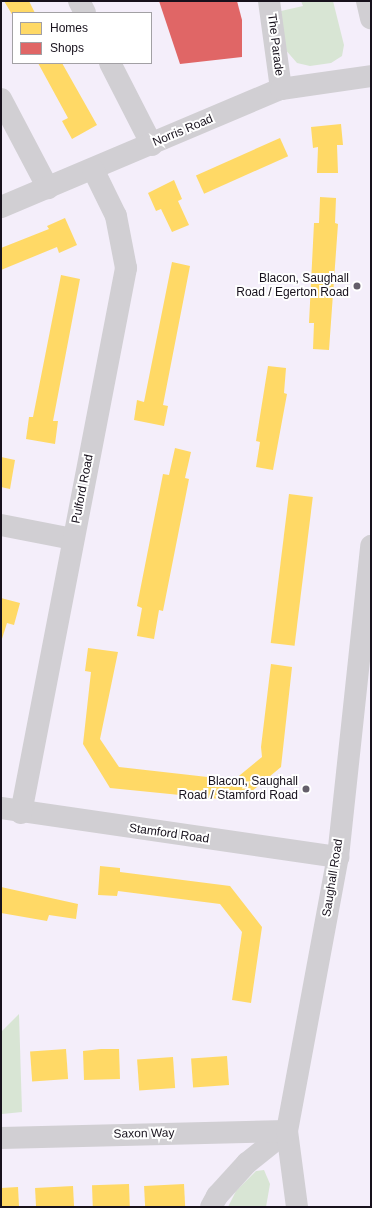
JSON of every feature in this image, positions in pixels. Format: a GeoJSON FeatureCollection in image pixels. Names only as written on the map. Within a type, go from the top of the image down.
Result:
{"type":"FeatureCollection","features":[{"type":"Feature","properties":{"kind":"street"},"geometry":{"type":"LineString","coordinates":[[79,1],[84,12]]}},
{"type":"Feature","properties":{"kind":"street","name":"The Parade"},"geometry":{"type":"LineString","coordinates":[[269,1],[281,89]]}},
{"type":"Feature","properties":{"kind":"street"},"geometry":{"type":"LineString","coordinates":[[367,1],[371,19]]}},
{"type":"Feature","properties":{"kind":"street"},"geometry":{"type":"LineString","coordinates":[[111,64],[152,144]]}},
{"type":"Feature","properties":{"kind":"street","name":"Norris Road"},"geometry":{"type":"LineString","coordinates":[[1,207],[281,89],[371,76]]}},
{"type":"Feature","properties":{"kind":"street"},"geometry":{"type":"LineString","coordinates":[[1,99],[48,188]]}},
{"type":"Feature","properties":{"kind":"street","name":"Pulford Road"},"geometry":{"type":"LineString","coordinates":[[11,811],[73,539],[126,268],[116,216],[93,169]]}},
{"type":"Feature","properties":{"kind":"street"},"geometry":{"type":"LineString","coordinates":[[1,525],[73,539]]}},
{"type":"Feature","properties":{"kind":"street","name":"Saughall Road"},"geometry":{"type":"LineString","coordinates":[[297,1207],[287,1131],[338,858],[371,546]]}},
{"type":"Feature","properties":{"kind":"street","name":"Stamford Road"},"geometry":{"type":"LineString","coordinates":[[11,811],[338,858]]}},
{"type":"Feature","properties":{"kind":"street"},"geometry":{"type":"LineString","coordinates":[[211,1207],[217,1196],[247,1163],[287,1131]]}},
{"type":"Feature","properties":{"kind":"street","name":"Saxon Way"},"geometry":{"type":"LineString","coordinates":[[1,1138],[287,1131]]}},
{"type":"Feature","properties":{"kind":"green space"},"geometry":{"type":"Polygon","coordinates":[[[301,1],[333,1],[344,45],[342,56],[331,63],[310,66],[297,63],[284,48],[281,11],[303,6],[301,1]]]}},
{"type":"Feature","properties":{"kind":"green space"},"geometry":{"type":"Polygon","coordinates":[[[19,1014],[22,1112],[2,1114],[1,1032],[19,1014]]]}},
{"type":"Feature","properties":{"kind":"green space"},"geometry":{"type":"Polygon","coordinates":[[[264,1170],[270,1184],[266,1207],[228,1207],[236,1191],[256,1171],[264,1170]]]}},
{"type":"Feature","properties":{"kind":"building: Homes"},"geometry":{"type":"Polygon","coordinates":[[[4,1],[29,1],[34,12],[12,12],[12,14],[4,1]]]}},
{"type":"Feature","properties":{"kind":"building: Homes"},"geometry":{"type":"Polygon","coordinates":[[[39,64],[63,64],[97,125],[72,139],[62,121],[68,118],[39,64]]]}},
{"type":"Feature","properties":{"kind":"building: Homes"},"geometry":{"type":"Polygon","coordinates":[[[341,124],[343,145],[337,145],[338,173],[317,173],[318,147],[313,148],[311,127],[341,124]]]}},
{"type":"Feature","properties":{"kind":"building: Homes"},"geometry":{"type":"Polygon","coordinates":[[[280,138],[288,156],[204,194],[196,175],[280,138]]]}},
{"type":"Feature","properties":{"kind":"building: Homes"},"geometry":{"type":"Polygon","coordinates":[[[174,180],[182,199],[178,201],[189,225],[172,232],[161,209],[156,211],[148,193],[174,180]]]}},
{"type":"Feature","properties":{"kind":"building: Homes"},"geometry":{"type":"Polygon","coordinates":[[[320,197],[336,198],[335,223],[338,224],[329,350],[313,349],[314,323],[309,323],[314,223],[319,223],[320,197]]]}},
{"type":"Feature","properties":{"kind":"building: Homes"},"geometry":{"type":"Polygon","coordinates":[[[65,218],[77,245],[59,253],[57,247],[1,270],[1,248],[49,229],[47,226],[65,218]]]}},
{"type":"Feature","properties":{"kind":"building: Homes"},"geometry":{"type":"Polygon","coordinates":[[[172,262],[190,266],[163,405],[168,406],[164,426],[134,420],[137,400],[144,402],[172,262]]]}},
{"type":"Feature","properties":{"kind":"building: Homes"},"geometry":{"type":"Polygon","coordinates":[[[61,275],[80,279],[53,421],[58,421],[55,444],[26,439],[29,417],[33,417],[61,275]]]}},
{"type":"Feature","properties":{"kind":"building: Homes"},"geometry":{"type":"Polygon","coordinates":[[[268,366],[286,368],[284,393],[287,394],[273,470],[256,467],[260,442],[256,441],[268,366]]]}},
{"type":"Feature","properties":{"kind":"building: Homes"},"geometry":{"type":"Polygon","coordinates":[[[175,448],[191,452],[185,478],[189,479],[163,611],[159,610],[154,639],[137,636],[142,608],[137,606],[163,474],[169,475],[175,448]]]}},
{"type":"Feature","properties":{"kind":"building: Homes"},"geometry":{"type":"Polygon","coordinates":[[[1,457],[15,460],[10,489],[1,487],[1,457]]]}},
{"type":"Feature","properties":{"kind":"building: Homes"},"geometry":{"type":"Polygon","coordinates":[[[289,494],[313,497],[295,646],[271,643],[289,494]]]}},
{"type":"Feature","properties":{"kind":"building: Homes"},"geometry":{"type":"Polygon","coordinates":[[[1,598],[20,603],[14,625],[7,623],[1,642],[1,598]]]}},
{"type":"Feature","properties":{"kind":"building: Homes"},"geometry":{"type":"Polygon","coordinates":[[[88,648],[118,652],[100,739],[119,767],[234,780],[262,757],[261,747],[271,664],[292,667],[281,767],[240,801],[110,788],[83,744],[91,672],[85,671],[88,648]]]}},
{"type":"Feature","properties":{"kind":"building: Homes"},"geometry":{"type":"Polygon","coordinates":[[[100,866],[120,868],[120,872],[230,886],[262,927],[251,1003],[232,1000],[242,932],[220,904],[118,891],[117,896],[98,895],[100,866]]]}},
{"type":"Feature","properties":{"kind":"building: Homes"},"geometry":{"type":"Polygon","coordinates":[[[1,887],[78,904],[76,919],[49,915],[47,921],[1,913],[1,887]]]}},
{"type":"Feature","properties":{"kind":"building: Homes"},"geometry":{"type":"Polygon","coordinates":[[[66,1049],[68,1079],[32,1081],[30,1052],[66,1049]]]}},
{"type":"Feature","properties":{"kind":"building: Homes"},"geometry":{"type":"Polygon","coordinates":[[[119,1049],[120,1079],[84,1080],[83,1051],[119,1049]]]}},
{"type":"Feature","properties":{"kind":"building: Homes"},"geometry":{"type":"Polygon","coordinates":[[[227,1056],[229,1085],[193,1087],[191,1059],[227,1056]]]}},
{"type":"Feature","properties":{"kind":"building: Homes"},"geometry":{"type":"Polygon","coordinates":[[[173,1057],[175,1088],[139,1090],[137,1060],[173,1057]]]}},
{"type":"Feature","properties":{"kind":"building: Homes"},"geometry":{"type":"Polygon","coordinates":[[[129,1184],[130,1207],[93,1207],[92,1185],[129,1184]]]}},
{"type":"Feature","properties":{"kind":"building: Homes"},"geometry":{"type":"Polygon","coordinates":[[[184,1184],[185,1206],[145,1207],[144,1186],[184,1184]]]}},
{"type":"Feature","properties":{"kind":"building: Homes"},"geometry":{"type":"Polygon","coordinates":[[[73,1186],[74,1207],[36,1207],[35,1188],[73,1186]]]}},
{"type":"Feature","properties":{"kind":"building: Homes"},"geometry":{"type":"Polygon","coordinates":[[[18,1187],[19,1207],[2,1207],[1,1188],[18,1187]]]}},
{"type":"Feature","properties":{"kind":"building: Shops"},"geometry":{"type":"Polygon","coordinates":[[[159,1],[237,1],[242,20],[242,57],[180,64],[159,1]]]}},
{"type":"Feature","properties":{"kind":"place","name":"Blacon, Saughall Road / Egerton Road"},"geometry":{"type":"Point","coordinates":[357,286]}},
{"type":"Feature","properties":{"kind":"place","name":"Blacon, Saughall Road / Stamford Road"},"geometry":{"type":"Point","coordinates":[306,789]}}]}
